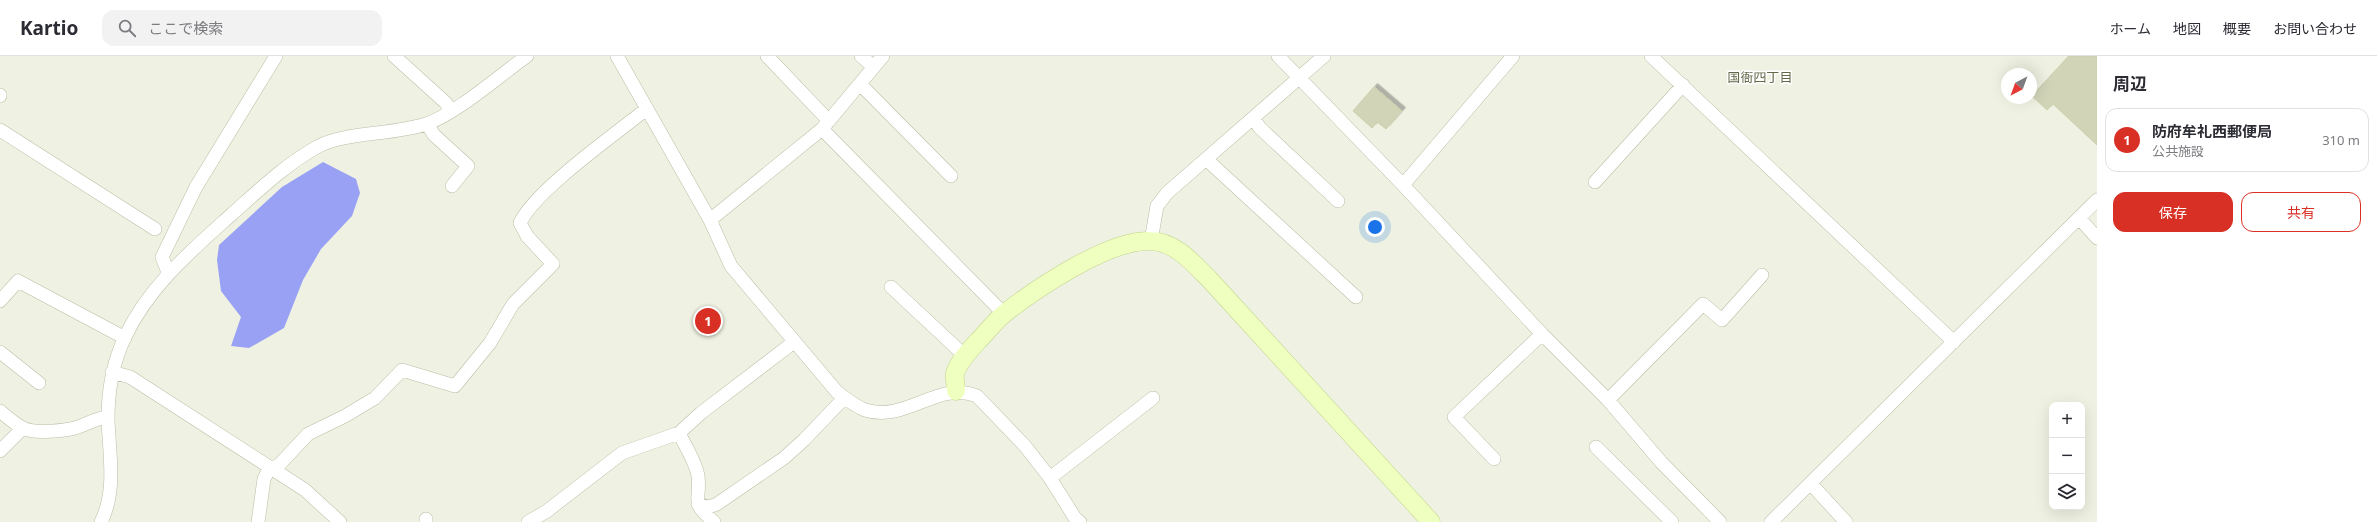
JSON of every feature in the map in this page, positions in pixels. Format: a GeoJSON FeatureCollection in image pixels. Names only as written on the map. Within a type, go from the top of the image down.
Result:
{"type":"FeatureCollection","features":[{"type":"Feature","properties":{"kind":"street"},"geometry":{"type":"LineString","coordinates":[[168,272],[162,257],[196,187],[276,56]]}},
{"type":"Feature","properties":{"kind":"street"},"geometry":{"type":"LineString","coordinates":[[394,56],[446,103],[450,111]]}},
{"type":"Feature","properties":{"kind":"street"},"geometry":{"type":"LineString","coordinates":[[617,56],[710,220],[731,266],[837,392],[844,398],[866,410],[888,412],[908,408],[940,394],[956,391],[967,392],[977,396],[1025,446],[1050,478],[1075,518],[1080,522]]}},
{"type":"Feature","properties":{"kind":"street"},"geometry":{"type":"LineString","coordinates":[[766,56],[825,125],[1004,314]]}},
{"type":"Feature","properties":{"kind":"street"},"geometry":{"type":"LineString","coordinates":[[862,56],[874,67]]}},
{"type":"Feature","properties":{"kind":"street"},"geometry":{"type":"LineString","coordinates":[[710,220],[825,125],[883,56]]}},
{"type":"Feature","properties":{"kind":"street"},"geometry":{"type":"LineString","coordinates":[[1278,56],[1403,184],[1542,334],[1608,400],[1660,462],[1720,522]]}},
{"type":"Feature","properties":{"kind":"street"},"geometry":{"type":"LineString","coordinates":[[1151,241],[1157,206],[1167,193],[1324,56]]}},
{"type":"Feature","properties":{"kind":"street"},"geometry":{"type":"LineString","coordinates":[[1403,184],[1513,56]]}},
{"type":"Feature","properties":{"kind":"street"},"geometry":{"type":"LineString","coordinates":[[1651,56],[1954,342]]}},
{"type":"Feature","properties":{"kind":"street"},"geometry":{"type":"LineString","coordinates":[[101,522],[111,486],[108,417],[112,372],[124,338],[142,306],[168,272],[276,173],[318,146],[338,139],[394,132],[427,124],[450,111],[521,58]]}},
{"type":"Feature","properties":{"kind":"street"},"geometry":{"type":"LineString","coordinates":[[860,84],[951,176]]}},
{"type":"Feature","properties":{"kind":"street"},"geometry":{"type":"LineString","coordinates":[[1595,182],[1683,85]]}},
{"type":"Feature","properties":{"kind":"street"},"geometry":{"type":"LineString","coordinates":[[258,522],[264,479],[269,469],[279,465],[308,434],[345,416],[374,398],[402,370],[455,386],[490,343],[513,304],[553,264],[527,236],[520,223],[525,212],[548,190],[640,114],[647,110]]}},
{"type":"Feature","properties":{"kind":"street"},"geometry":{"type":"LineString","coordinates":[[1253,118],[1260,128],[1338,201]]}},
{"type":"Feature","properties":{"kind":"street"},"geometry":{"type":"LineString","coordinates":[[427,124],[434,135],[468,166],[452,186]]}},
{"type":"Feature","properties":{"kind":"street"},"geometry":{"type":"LineString","coordinates":[[0,130],[155,229]]}},
{"type":"Feature","properties":{"kind":"street"},"geometry":{"type":"LineString","coordinates":[[1206,159],[1356,297]]}},
{"type":"Feature","properties":{"kind":"street"},"geometry":{"type":"LineString","coordinates":[[1771,522],[2097,200]]}},
{"type":"Feature","properties":{"kind":"street"},"geometry":{"type":"LineString","coordinates":[[2080,218],[2097,238]]}},
{"type":"Feature","properties":{"kind":"street"},"geometry":{"type":"LineString","coordinates":[[956,391],[955,374],[965,356],[1004,314],[1053,278],[1116,248],[1134,242],[1151,241],[1162,243],[1175,249],[1210,280],[1431,522]]}},
{"type":"Feature","properties":{"kind":"street"},"geometry":{"type":"LineString","coordinates":[[1608,400],[1703,304],[1722,320],[1762,275]]}},
{"type":"Feature","properties":{"kind":"street"},"geometry":{"type":"LineString","coordinates":[[0,301],[18,280],[124,338]]}},
{"type":"Feature","properties":{"kind":"street"},"geometry":{"type":"LineString","coordinates":[[891,287],[965,356]]}},
{"type":"Feature","properties":{"kind":"street"},"geometry":{"type":"LineString","coordinates":[[1494,459],[1454,417],[1542,334]]}},
{"type":"Feature","properties":{"kind":"street"},"geometry":{"type":"LineString","coordinates":[[528,522],[547,511],[622,453],[678,434],[701,413],[794,342]]}},
{"type":"Feature","properties":{"kind":"street"},"geometry":{"type":"LineString","coordinates":[[0,352],[39,383]]}},
{"type":"Feature","properties":{"kind":"street"},"geometry":{"type":"LineString","coordinates":[[112,372],[130,377],[269,469],[304,490],[334,515],[340,522]]}},
{"type":"Feature","properties":{"kind":"street"},"geometry":{"type":"LineString","coordinates":[[698,504],[708,507],[717,504],[784,458],[804,440],[844,398]]}},
{"type":"Feature","properties":{"kind":"street"},"geometry":{"type":"LineString","coordinates":[[1050,478],[1154,398]]}},
{"type":"Feature","properties":{"kind":"street"},"geometry":{"type":"LineString","coordinates":[[0,411],[23,428],[30,430],[59,430],[77,427],[98,418],[108,417]]}},
{"type":"Feature","properties":{"kind":"street"},"geometry":{"type":"LineString","coordinates":[[0,451],[23,428]]}},
{"type":"Feature","properties":{"kind":"street"},"geometry":{"type":"LineString","coordinates":[[678,434],[698,476],[699,509],[714,522]]}},
{"type":"Feature","properties":{"kind":"street"},"geometry":{"type":"LineString","coordinates":[[1596,447],[1672,522]]}},
{"type":"Feature","properties":{"kind":"street"},"geometry":{"type":"LineString","coordinates":[[1810,484],[1846,522]]}},
{"type":"Feature","properties":{"kind":"water"},"geometry":{"type":"Polygon","coordinates":[[[323,162],[356,179],[360,193],[352,216],[321,249],[303,280],[284,328],[249,348],[231,346],[241,317],[221,291],[217,260],[219,245],[282,187],[323,162]]]}},
{"type":"Feature","properties":{"kind":"building"},"geometry":{"type":"Polygon","coordinates":[[[2069,56],[2097,56],[2097,145],[2053,104],[2047,110],[2037,101],[2037,91],[2069,56]]]}},
{"type":"Feature","properties":{"kind":"building"},"geometry":{"type":"Polygon","coordinates":[[[1374,87],[1402,111],[1386,129],[1377,122],[1372,128],[1353,111],[1374,87]]]}},
{"type":"Feature","properties":{"kind":"place","name":"防府牟礼西郵便局"},"geometry":{"type":"Point","coordinates":[708,321]}},
{"type":"Feature","properties":{"kind":"district","name":"国衙四丁目"},"geometry":{"type":"Point","coordinates":[1760,77]}}]}
